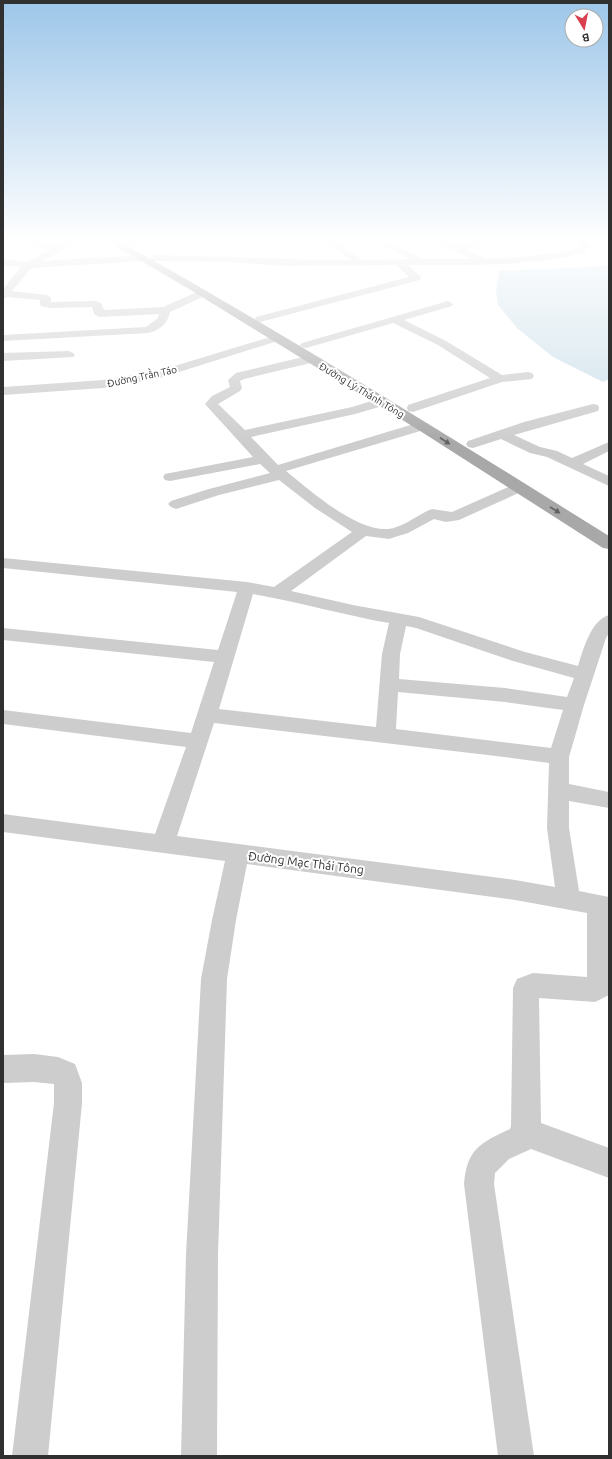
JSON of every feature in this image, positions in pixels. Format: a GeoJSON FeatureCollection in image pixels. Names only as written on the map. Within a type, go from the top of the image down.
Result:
{"type":"FeatureCollection","features":[{"type":"Feature","properties":{"kind":"main road","name":"Đường Lý Thánh Tông"},"geometry":{"type":"LineString","coordinates":[[229,309],[277,338],[300,347],[311,359],[422,426],[518,488],[609,544]]}},
{"type":"Feature","properties":{"kind":"main road","name":"Đường Lý Thánh Tông"},"geometry":{"type":"LineString","coordinates":[[244,309],[300,347],[413,408],[534,481]]}},
{"type":"Feature","properties":{"kind":"street"},"geometry":{"type":"LineString","coordinates":[[3,338],[148,330],[153,328],[163,319],[165,310],[99,314],[98,309]]}},
{"type":"Feature","properties":{"kind":"street"},"geometry":{"type":"LineString","coordinates":[[260,319],[298,309]]}},
{"type":"Feature","properties":{"kind":"street"},"geometry":{"type":"LineString","coordinates":[[300,347],[431,309]]}},
{"type":"Feature","properties":{"kind":"street"},"geometry":{"type":"LineString","coordinates":[[395,320],[442,343],[500,379]]}},
{"type":"Feature","properties":{"kind":"street","name":"Đường Trần Táo"},"geometry":{"type":"LineString","coordinates":[[3,391],[103,384],[160,374],[277,338]]}},
{"type":"Feature","properties":{"kind":"street"},"geometry":{"type":"LineString","coordinates":[[3,357],[69,355]]}},
{"type":"Feature","properties":{"kind":"street"},"geometry":{"type":"LineString","coordinates":[[311,359],[240,376],[234,380],[236,388],[233,392],[212,401],[211,404],[242,435],[263,459],[320,505],[363,531],[389,534],[402,530],[432,514],[454,517],[518,488]]}},
{"type":"Feature","properties":{"kind":"street"},"geometry":{"type":"LineString","coordinates":[[413,408],[500,379],[528,376]]}},
{"type":"Feature","properties":{"kind":"street"},"geometry":{"type":"LineString","coordinates":[[242,435],[355,410],[381,402]]}},
{"type":"Feature","properties":{"kind":"street"},"geometry":{"type":"LineString","coordinates":[[473,444],[502,434],[593,408]]}},
{"type":"Feature","properties":{"kind":"street"},"geometry":{"type":"LineString","coordinates":[[176,504],[422,426]]}},
{"type":"Feature","properties":{"kind":"street"},"geometry":{"type":"LineString","coordinates":[[502,434],[535,450],[552,454],[609,482]]}},
{"type":"Feature","properties":{"kind":"street"},"geometry":{"type":"LineString","coordinates":[[571,464],[609,446]]}},
{"type":"Feature","properties":{"kind":"street"},"geometry":{"type":"LineString","coordinates":[[170,477],[263,459]]}},
{"type":"Feature","properties":{"kind":"street"},"geometry":{"type":"LineString","coordinates":[[277,593],[363,531]]}},
{"type":"Feature","properties":{"kind":"street"},"geometry":{"type":"LineString","coordinates":[[3,563],[248,587],[353,611],[419,623],[520,657],[584,674]]}},
{"type":"Feature","properties":{"kind":"street"},"geometry":{"type":"LineString","coordinates":[[163,844],[207,715],[224,657],[248,587]]}},
{"type":"Feature","properties":{"kind":"street"},"geometry":{"type":"LineString","coordinates":[[385,736],[391,654],[399,619]]}},
{"type":"Feature","properties":{"kind":"street"},"geometry":{"type":"LineString","coordinates":[[568,898],[558,828],[559,757],[574,705],[597,637],[609,621]]}},
{"type":"Feature","properties":{"kind":"street"},"geometry":{"type":"LineString","coordinates":[[3,634],[224,657]]}},
{"type":"Feature","properties":{"kind":"street"},"geometry":{"type":"LineString","coordinates":[[388,685],[512,696],[574,705]]}},
{"type":"Feature","properties":{"kind":"street"},"geometry":{"type":"LineString","coordinates":[[207,715],[559,757]]}},
{"type":"Feature","properties":{"kind":"street"},"geometry":{"type":"LineString","coordinates":[[3,717],[198,741]]}},
{"type":"Feature","properties":{"kind":"street"},"geometry":{"type":"LineString","coordinates":[[558,790],[609,800]]}},
{"type":"Feature","properties":{"kind":"street","name":"Đường Mạc Thái Tông"},"geometry":{"type":"LineString","coordinates":[[3,823],[468,883],[568,898],[604,906]]}},
{"type":"Feature","properties":{"kind":"street"},"geometry":{"type":"LineString","coordinates":[[199,1456],[202,1255],[214,979],[224,920],[238,854]]}},
{"type":"Feature","properties":{"kind":"street"},"geometry":{"type":"LineString","coordinates":[[516,1456],[479,1184],[480,1168],[487,1159],[499,1149],[520,1139],[525,1132],[528,1119],[526,988],[533,985],[595,990],[600,986],[604,906]]}},
{"type":"Feature","properties":{"kind":"street"},"geometry":{"type":"LineString","coordinates":[[3,1069],[46,1069],[59,1071],[65,1074],[68,1083],[68,1103],[30,1456]]}},
{"type":"Feature","properties":{"kind":"street"},"geometry":{"type":"LineString","coordinates":[[525,1132],[609,1162]]}},
{"type":"Feature","properties":{"kind":"water"},"geometry":{"type":"Polygon","coordinates":[[[501,309],[609,309],[609,379],[603,382],[553,357],[518,329],[501,309]]]}}]}
